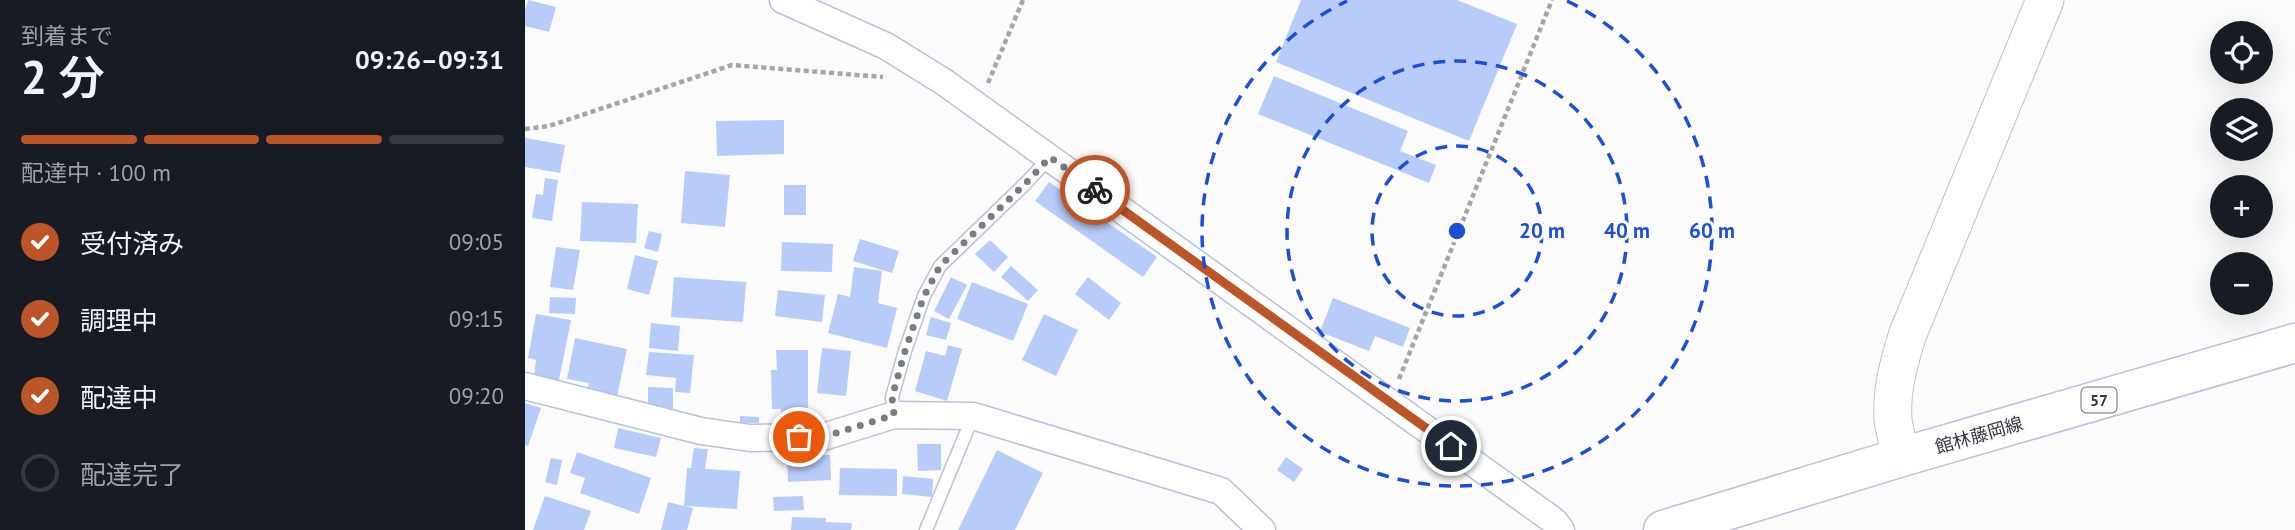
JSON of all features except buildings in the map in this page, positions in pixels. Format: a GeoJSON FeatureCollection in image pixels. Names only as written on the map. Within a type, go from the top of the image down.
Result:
{"type":"FeatureCollection","features":[{"type":"Feature","properties":{"kind":"main road","name":"館林藤岡線"},"geometry":{"type":"LineString","coordinates":[[1663,530],[1902,457],[2295,343]]}},
{"type":"Feature","properties":{"kind":"street"},"geometry":{"type":"LineString","coordinates":[[783,0],[886,46],[973,102],[1388,399],[1554,521],[1561,530]]}},
{"type":"Feature","properties":{"kind":"street"},"geometry":{"type":"LineString","coordinates":[[1902,457],[1893,421],[1893,395],[1907,336],[2045,0]]}},
{"type":"Feature","properties":{"kind":"street"},"geometry":{"type":"LineString","coordinates":[[525,386],[701,430],[750,438],[823,437],[894,415],[973,416],[1220,491],[1262,530]]}},
{"type":"Feature","properties":{"kind":"lane"},"geometry":{"type":"LineString","coordinates":[[894,415],[892,397],[905,351],[924,296],[940,266],[1050,157]]}},
{"type":"Feature","properties":{"kind":"lane"},"geometry":{"type":"LineString","coordinates":[[926,530],[973,416]]}},
{"type":"Feature","properties":{"kind":"path"},"geometry":{"type":"LineString","coordinates":[[973,102],[988,83],[1023,0]]}},
{"type":"Feature","properties":{"kind":"path"},"geometry":{"type":"LineString","coordinates":[[1388,399],[1403,370],[1552,0]]}},
{"type":"Feature","properties":{"kind":"path"},"geometry":{"type":"LineString","coordinates":[[525,129],[549,126],[732,65],[891,78]]}},
{"type":"Feature","properties":{"kind":"way so far"},"geometry":{"type":"LineString","coordinates":[[799,437],[823,437],[894,415],[892,397],[905,351],[924,296],[940,266],[1050,157],[1095,190]]}},
{"type":"Feature","properties":{"kind":"route"},"geometry":{"type":"LineString","coordinates":[[1095,190],[1451,446]]}}]}
